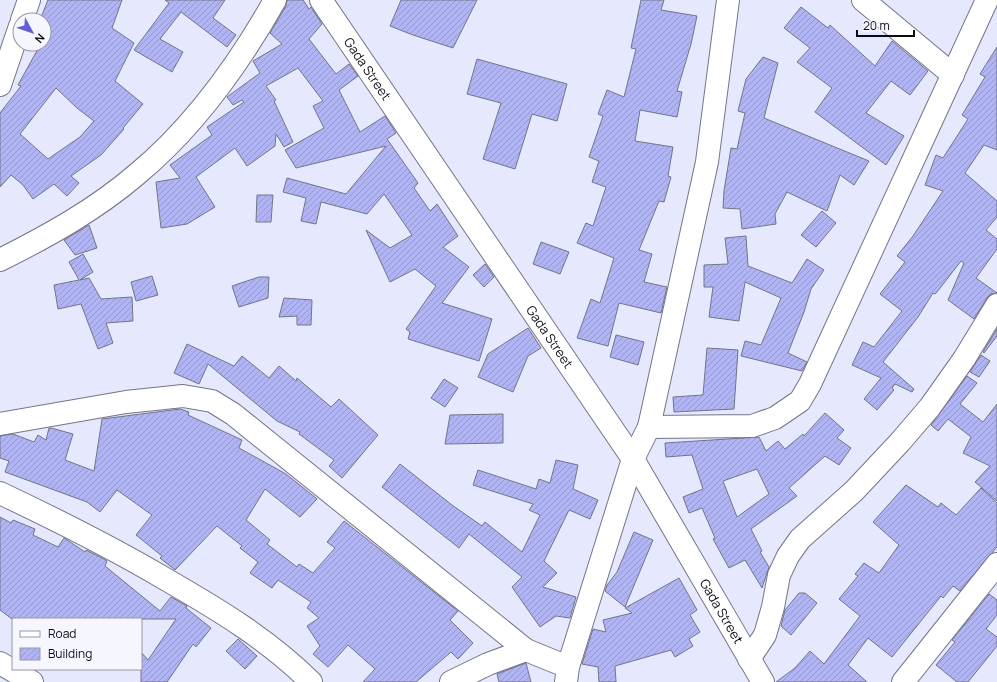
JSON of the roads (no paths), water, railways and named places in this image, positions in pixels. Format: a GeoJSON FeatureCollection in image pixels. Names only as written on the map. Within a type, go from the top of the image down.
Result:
{"type":"FeatureCollection","features":[{"type":"Feature","properties":{"kind":"street"},"geometry":{"type":"LineString","coordinates":[[25,12],[29,0]]}},
{"type":"Feature","properties":{"kind":"street"},"geometry":{"type":"LineString","coordinates":[[0,260],[45,238],[107,198],[136,175],[162,151],[182,130],[217,87],[256,33],[275,0]]}},
{"type":"Feature","properties":{"kind":"street","name":"Gada Street"},"geometry":{"type":"LineString","coordinates":[[321,0],[634,459],[763,682]]}},
{"type":"Feature","properties":{"kind":"street"},"geometry":{"type":"LineString","coordinates":[[0,424],[126,402],[183,396],[212,401],[233,414],[526,650],[567,674],[634,459],[649,427],[707,162],[728,0]]}},
{"type":"Feature","properties":{"kind":"street"},"geometry":{"type":"LineString","coordinates":[[863,0],[953,75]]}},
{"type":"Feature","properties":{"kind":"street"},"geometry":{"type":"LineString","coordinates":[[649,427],[752,426],[775,418],[800,401],[810,384],[987,0]]}},
{"type":"Feature","properties":{"kind":"street"},"geometry":{"type":"LineString","coordinates":[[0,85],[12,50]]}},
{"type":"Feature","properties":{"kind":"street"},"geometry":{"type":"LineString","coordinates":[[749,659],[765,635],[773,607],[779,575],[788,556],[800,539],[854,491],[900,442],[930,407],[964,359],[997,305]]}},
{"type":"Feature","properties":{"kind":"street"},"geometry":{"type":"LineString","coordinates":[[0,493],[76,529],[210,604],[279,652],[311,682]]}},
{"type":"Feature","properties":{"kind":"street"},"geometry":{"type":"LineString","coordinates":[[903,682],[997,564]]}},
{"type":"Feature","properties":{"kind":"street"},"geometry":{"type":"LineString","coordinates":[[451,682],[488,664],[526,650]]}},
{"type":"Feature","properties":{"kind":"street"},"geometry":{"type":"LineString","coordinates":[[0,663],[32,682]]}}]}
